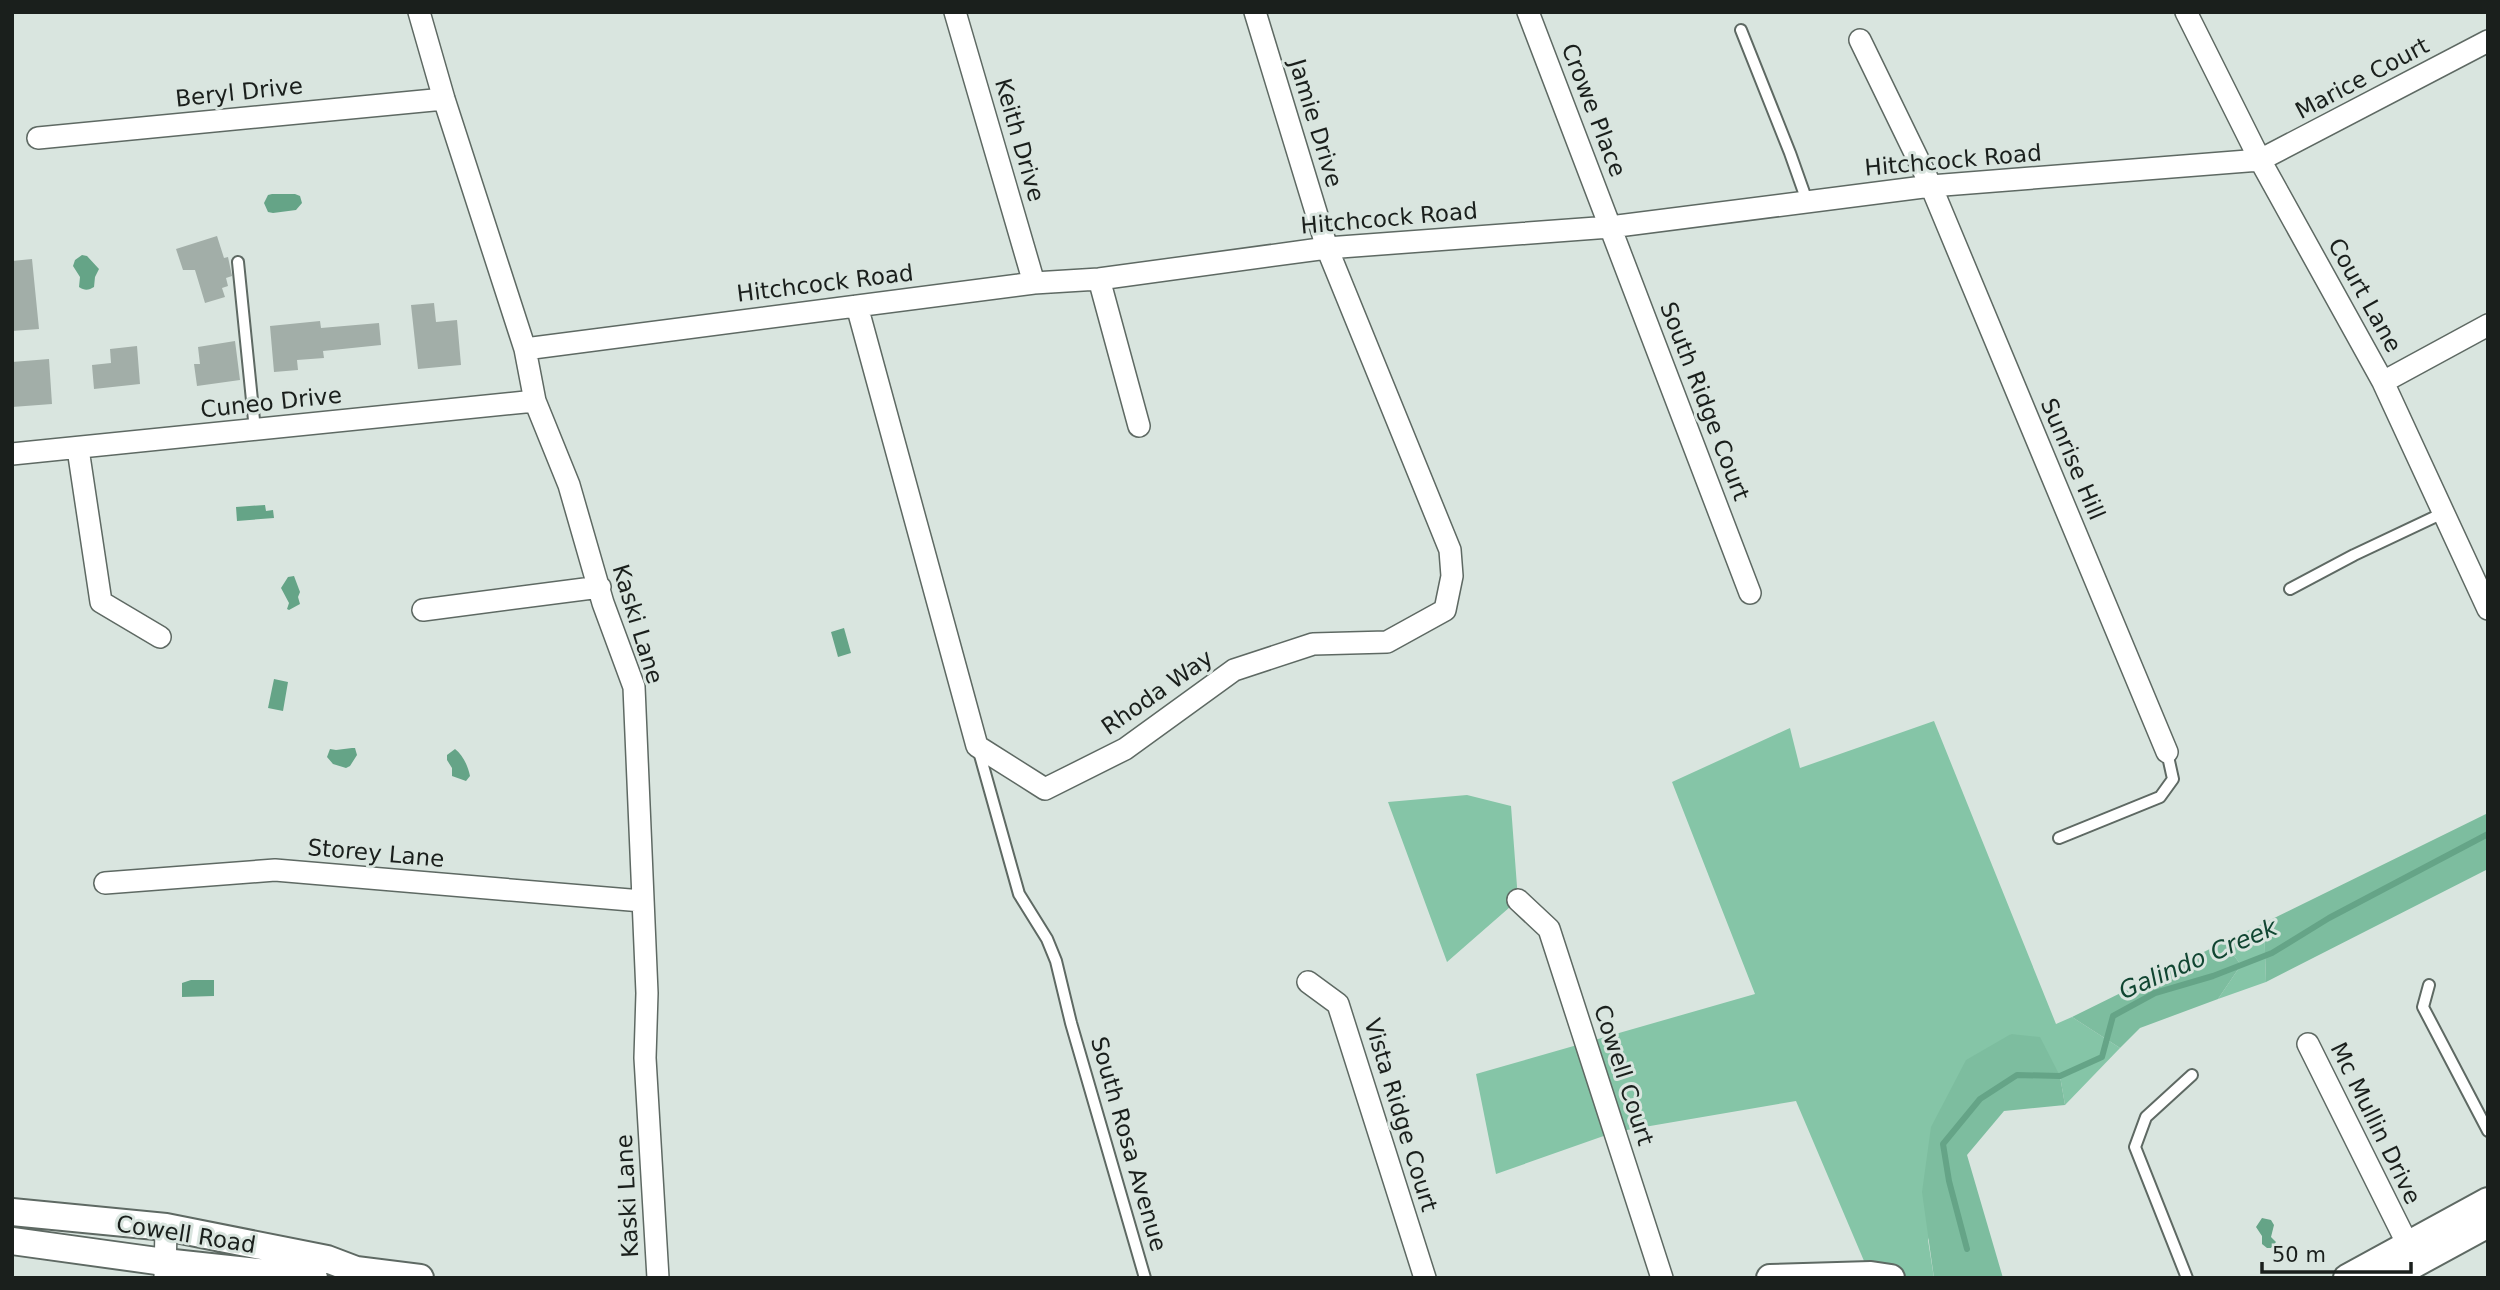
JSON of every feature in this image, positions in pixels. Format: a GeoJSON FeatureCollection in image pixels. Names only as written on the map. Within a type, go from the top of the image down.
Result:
{"type":"FeatureCollection","features":[{"type":"Feature","properties":{"kind":"street","name":"Kaski Lane"},"geometry":{"type":"LineString","coordinates":[[419,12],[444,99],[525,349],[536,401],[569,485],[603,603],[634,687],[646,993],[645,1058],[658,1278]]}},
{"type":"Feature","properties":{"kind":"street","name":"Keith Drive"},"geometry":{"type":"LineString","coordinates":[[955,12],[1034,283]]}},
{"type":"Feature","properties":{"kind":"street","name":"Jamie Drive"},"geometry":{"type":"LineString","coordinates":[[1255,12],[1327,248]]}},
{"type":"Feature","properties":{"kind":"street","name":"Crowe Place"},"geometry":{"type":"LineString","coordinates":[[1528,12],[1610,227]]}},
{"type":"Feature","properties":{"kind":"street","name":"Court Lane"},"geometry":{"type":"LineString","coordinates":[[2186,12],[2260,160],[2383,382],[2443,513],[2482,584],[2488,609]]}},
{"type":"Feature","properties":{"kind":"street","name":"Sunrise Hill"},"geometry":{"type":"LineString","coordinates":[[1860,40],[1931,186],[2167,752]]}},
{"type":"Feature","properties":{"kind":"street","name":"Marice Court"},"geometry":{"type":"LineString","coordinates":[[2260,160],[2488,41]]}},
{"type":"Feature","properties":{"kind":"street","name":"Beryl Drive"},"geometry":{"type":"LineString","coordinates":[[38,138],[444,99]]}},
{"type":"Feature","properties":{"kind":"street","name":"Hitchcock Road"},"geometry":{"type":"LineString","coordinates":[[525,349],[1034,283],[1099,279],[1327,248],[1610,227],[1931,186],[2260,160]]}},
{"type":"Feature","properties":{"kind":"street","name":"South Ridge Court"},"geometry":{"type":"LineString","coordinates":[[1610,227],[1750,593]]}},
{"type":"Feature","properties":{"kind":"street","name":"Rhoda Way"},"geometry":{"type":"LineString","coordinates":[[977,746],[1045,789],[1125,749],[1234,670],[1313,645],[1387,642],[1445,610],[1452,576],[1450,550],[1327,248]]}},
{"type":"Feature","properties":{"kind":"street"},"geometry":{"type":"LineString","coordinates":[[1099,279],[1139,426]]}},
{"type":"Feature","properties":{"kind":"street"},"geometry":{"type":"LineString","coordinates":[[857,306],[977,746]]}},
{"type":"Feature","properties":{"kind":"street"},"geometry":{"type":"LineString","coordinates":[[2383,382],[2488,325]]}},
{"type":"Feature","properties":{"kind":"street","name":"Cuneo Drive"},"geometry":{"type":"LineString","coordinates":[[12,454],[536,401]]}},
{"type":"Feature","properties":{"kind":"street"},"geometry":{"type":"LineString","coordinates":[[78,449],[101,602],[160,637]]}},
{"type":"Feature","properties":{"kind":"street"},"geometry":{"type":"LineString","coordinates":[[423,610],[600,587]]}},
{"type":"Feature","properties":{"kind":"street","name":"Storey Lane"},"geometry":{"type":"LineString","coordinates":[[105,883],[275,870],[642,901]]}},
{"type":"Feature","properties":{"kind":"street","name":"Cowell Court"},"geometry":{"type":"LineString","coordinates":[[1518,900],[1549,929],[1662,1278]]}},
{"type":"Feature","properties":{"kind":"street","name":"Vista Ridge Court"},"geometry":{"type":"LineString","coordinates":[[1308,982],[1338,1003],[1425,1278]]}},
{"type":"Feature","properties":{"kind":"street","name":"Mc Mullin Drive"},"geometry":{"type":"LineString","coordinates":[[2308,1044],[2412,1254]]}},
{"type":"Feature","properties":{"kind":"street"},"geometry":{"type":"LineString","coordinates":[[2389,1278],[2412,1254],[2488,1201]]}},
{"type":"Feature","properties":{"kind":"street","name":"Cowell Road"},"geometry":{"type":"LineString","coordinates":[[12,1212],[166,1227],[327,1259],[346,1274],[421,1278]]}},
{"type":"Feature","properties":{"kind":"street"},"geometry":{"type":"LineString","coordinates":[[2347,1278],[2488,1224]]}},
{"type":"Feature","properties":{"kind":"street"},"geometry":{"type":"LineString","coordinates":[[164,1270],[166,1227]]}},
{"type":"Feature","properties":{"kind":"street","name":"Cowell Road"},"geometry":{"type":"LineString","coordinates":[[12,1241],[164,1270],[314,1278]]}},
{"type":"Feature","properties":{"kind":"street"},"geometry":{"type":"LineString","coordinates":[[1785,1277],[1871,1275],[1891,1278]]}},
{"type":"Feature","properties":{"kind":"lane"},"geometry":{"type":"LineString","coordinates":[[1741,30],[1807,201]]}},
{"type":"Feature","properties":{"kind":"lane"},"geometry":{"type":"LineString","coordinates":[[237,261],[255,430]]}},
{"type":"Feature","properties":{"kind":"lane"},"geometry":{"type":"LineString","coordinates":[[2290,589],[2443,513]]}},
{"type":"Feature","properties":{"kind":"lane","name":"South Rosa Avenue"},"geometry":{"type":"LineString","coordinates":[[977,746],[1019,894],[1047,939],[1056,961],[1071,1023],[1145,1278]]}},
{"type":"Feature","properties":{"kind":"lane"},"geometry":{"type":"LineString","coordinates":[[2059,838],[2160,797],[2173,779],[2167,752]]}},
{"type":"Feature","properties":{"kind":"lane"},"geometry":{"type":"LineString","coordinates":[[2429,985],[2423,1007],[2488,1131]]}},
{"type":"Feature","properties":{"kind":"lane"},"geometry":{"type":"LineString","coordinates":[[2188,1278],[2135,1147],[2146,1117],[2192,1075]]}},
{"type":"Feature","properties":{"kind":"shaded area"},"geometry":{"type":"Polygon","coordinates":[[[295,194],[300,196],[302,203],[296,210],[268,212],[264,203],[268,195],[295,194]]]}},
{"type":"Feature","properties":{"kind":"shaded area"},"geometry":{"type":"Polygon","coordinates":[[[82,255],[87,256],[99,269],[94,287],[89,289],[79,287],[80,277],[73,266],[75,260],[82,255]]]}},
{"type":"Feature","properties":{"kind":"shaded area"},"geometry":{"type":"Polygon","coordinates":[[[265,505],[266,511],[273,510],[274,518],[237,521],[236,507],[265,505]]]}},
{"type":"Feature","properties":{"kind":"shaded area"},"geometry":{"type":"Polygon","coordinates":[[[294,576],[300,592],[300,604],[289,610],[289,603],[281,588],[288,577],[294,576]]]}},
{"type":"Feature","properties":{"kind":"shaded area"},"geometry":{"type":"Polygon","coordinates":[[[844,628],[851,653],[838,657],[831,632],[844,628]]]}},
{"type":"Feature","properties":{"kind":"shaded area"},"geometry":{"type":"Polygon","coordinates":[[[274,679],[288,682],[283,711],[268,708],[274,679]]]}},
{"type":"Feature","properties":{"kind":"shaded area"},"geometry":{"type":"Polygon","coordinates":[[[1934,721],[2056,1024],[2072,1017],[2120,1048],[2065,1105],[2060,1076],[2011,1034],[1928,1240],[1934,1278],[1770,1278],[1870,1275],[1796,1101],[1615,1132],[1496,1174],[1476,1074],[1755,994],[1672,782],[1790,728],[1800,768],[1934,721]]]}},
{"type":"Feature","properties":{"kind":"shaded area"},"geometry":{"type":"Polygon","coordinates":[[[355,748],[357,755],[346,768],[333,764],[327,757],[330,749],[355,748]]]}},
{"type":"Feature","properties":{"kind":"shaded area"},"geometry":{"type":"Polygon","coordinates":[[[455,749],[468,768],[470,776],[466,781],[452,776],[447,755],[455,749]]]}},
{"type":"Feature","properties":{"kind":"shaded area"},"geometry":{"type":"Polygon","coordinates":[[[1467,795],[1511,806],[1518,900],[1447,962],[1388,802],[1467,795]]]}},
{"type":"Feature","properties":{"kind":"shaded area"},"geometry":{"type":"Polygon","coordinates":[[[2488,813],[2488,869],[2266,982],[2264,923],[2488,813]]]}},
{"type":"Feature","properties":{"kind":"shaded area"},"geometry":{"type":"Polygon","coordinates":[[[2264,923],[2266,982],[2218,999],[2241,965],[2224,942],[2264,923]]]}},
{"type":"Feature","properties":{"kind":"shaded area"},"geometry":{"type":"Polygon","coordinates":[[[2224,942],[2241,965],[2218,999],[2140,1028],[2120,1048],[2072,1017],[2224,942]]]}},
{"type":"Feature","properties":{"kind":"shaded area"},"geometry":{"type":"Polygon","coordinates":[[[191,980],[214,980],[214,996],[182,997],[182,983],[191,980]]]}},
{"type":"Feature","properties":{"kind":"shaded area"},"geometry":{"type":"Polygon","coordinates":[[[2011,1034],[2040,1037],[2060,1076],[2065,1105],[2004,1111],[1967,1155],[2003,1278],[1934,1278],[1922,1192],[1931,1127],[1966,1060],[2011,1034]]]}},
{"type":"Feature","properties":{"kind":"shaded area"},"geometry":{"type":"Polygon","coordinates":[[[2262,1218],[2271,1220],[2274,1225],[2271,1237],[2276,1242],[2271,1248],[2262,1244],[2262,1236],[2256,1227],[2262,1218]]]}},
{"type":"Feature","properties":{"kind":"building"},"geometry":{"type":"Polygon","coordinates":[[[217,236],[224,258],[228,257],[232,276],[226,278],[228,286],[222,288],[225,297],[205,303],[195,270],[183,270],[176,249],[217,236]]]}},
{"type":"Feature","properties":{"kind":"building"},"geometry":{"type":"Polygon","coordinates":[[[32,259],[39,329],[12,331],[12,261],[32,259]]]}},
{"type":"Feature","properties":{"kind":"building"},"geometry":{"type":"Polygon","coordinates":[[[434,303],[436,322],[457,320],[461,365],[418,369],[411,305],[434,303]]]}},
{"type":"Feature","properties":{"kind":"building"},"geometry":{"type":"Polygon","coordinates":[[[320,321],[321,328],[379,323],[381,345],[323,351],[324,358],[297,360],[298,370],[274,372],[270,326],[320,321]]]}},
{"type":"Feature","properties":{"kind":"building"},"geometry":{"type":"Polygon","coordinates":[[[235,341],[240,380],[197,386],[194,364],[200,364],[198,347],[235,341]]]}},
{"type":"Feature","properties":{"kind":"building"},"geometry":{"type":"Polygon","coordinates":[[[137,346],[140,384],[94,389],[92,365],[111,363],[110,349],[137,346]]]}},
{"type":"Feature","properties":{"kind":"building"},"geometry":{"type":"Polygon","coordinates":[[[49,359],[52,404],[12,407],[12,362],[49,359]]]}},
{"type":"Feature","properties":{"kind":"waterway","name":"Galindo Creek"},"geometry":{"type":"LineString","coordinates":[[1967,1249],[1949,1181],[1943,1144],[1980,1099],[2017,1075],[2060,1076],[2102,1057],[2113,1016],[2155,993],[2213,976],[2272,953],[2329,918],[2488,834]]}}]}
